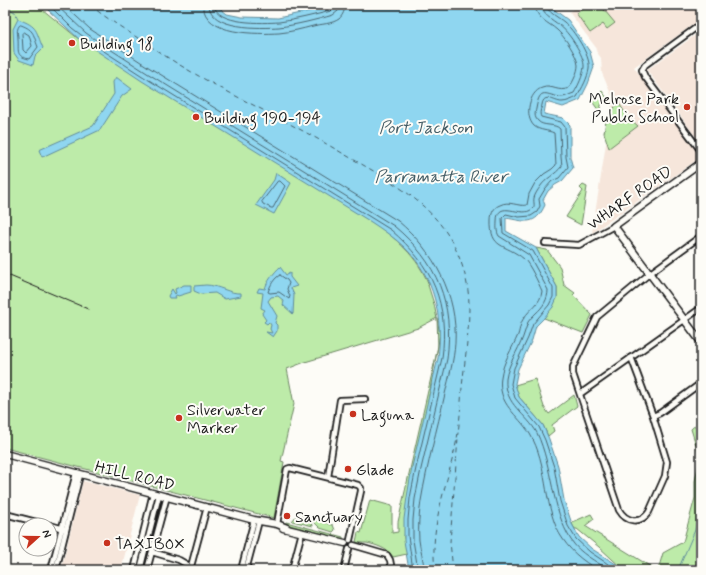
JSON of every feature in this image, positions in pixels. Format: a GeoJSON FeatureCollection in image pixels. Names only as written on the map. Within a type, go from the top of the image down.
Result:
{"type":"FeatureCollection","features":[{"type":"Feature","properties":{"kind":"street"},"geometry":{"type":"LineString","coordinates":[[701,24],[644,65],[642,70],[701,150]]}},
{"type":"Feature","properties":{"kind":"street","name":"WHARF ROAD"},"geometry":{"type":"LineString","coordinates":[[545,243],[579,245],[614,226],[701,163]]}},
{"type":"Feature","properties":{"kind":"street"},"geometry":{"type":"LineString","coordinates":[[614,226],[701,342]]}},
{"type":"Feature","properties":{"kind":"street"},"geometry":{"type":"LineString","coordinates":[[631,357],[653,416],[666,457],[667,468],[649,512],[646,517],[637,521],[626,518],[619,510],[573,374],[573,367],[597,317],[649,274],[701,236]]}},
{"type":"Feature","properties":{"kind":"street"},"geometry":{"type":"LineString","coordinates":[[580,394],[701,308]]}},
{"type":"Feature","properties":{"kind":"street"},"geometry":{"type":"LineString","coordinates":[[653,416],[660,413],[701,383]]}},
{"type":"Feature","properties":{"kind":"street"},"geometry":{"type":"LineString","coordinates":[[328,478],[340,400],[365,399]]}},
{"type":"Feature","properties":{"kind":"street","name":"HILL ROAD"},"geometry":{"type":"LineString","coordinates":[[5,454],[277,524],[348,544]]}},
{"type":"Feature","properties":{"kind":"street"},"geometry":{"type":"LineString","coordinates":[[277,524],[287,469],[290,468],[358,485],[361,488],[348,544],[344,570]]}},
{"type":"Feature","properties":{"kind":"street"},"geometry":{"type":"LineString","coordinates":[[56,570],[64,529],[78,474]]}},
{"type":"Feature","properties":{"kind":"street"},"geometry":{"type":"LineString","coordinates":[[134,570],[142,550],[156,494]]}},
{"type":"Feature","properties":{"kind":"street"},"geometry":{"type":"LineString","coordinates":[[147,570],[167,496]]}},
{"type":"Feature","properties":{"kind":"street"},"geometry":{"type":"LineString","coordinates":[[152,552],[179,560],[191,569],[207,507]]}},
{"type":"Feature","properties":{"kind":"street"},"geometry":{"type":"LineString","coordinates":[[5,514],[18,517]]}},
{"type":"Feature","properties":{"kind":"street"},"geometry":{"type":"LineString","coordinates":[[241,570],[257,520]]}},
{"type":"Feature","properties":{"kind":"street"},"geometry":{"type":"LineString","coordinates":[[246,570],[257,520]]}},
{"type":"Feature","properties":{"kind":"street","name":"HILL ROAD"},"geometry":{"type":"LineString","coordinates":[[257,520],[264,524],[287,528]]}},
{"type":"Feature","properties":{"kind":"street"},"geometry":{"type":"LineString","coordinates":[[58,527],[64,529]]}},
{"type":"Feature","properties":{"kind":"street"},"geometry":{"type":"LineString","coordinates":[[51,570],[64,529]]}},
{"type":"Feature","properties":{"kind":"street"},"geometry":{"type":"LineString","coordinates":[[292,570],[302,532]]}},
{"type":"Feature","properties":{"kind":"street"},"geometry":{"type":"LineString","coordinates":[[348,544],[352,548],[353,545],[387,555],[392,570]]}},
{"type":"Feature","properties":{"kind":"street"},"geometry":{"type":"LineString","coordinates":[[140,570],[142,550]]}},
{"type":"Feature","properties":{"kind":"shaded area"},"geometry":{"type":"Polygon","coordinates":[[[578,5],[701,5],[701,25],[698,21],[634,67],[701,157],[592,233],[613,99],[602,73],[601,58],[596,51],[597,49],[569,12],[578,5]]]}},
{"type":"Feature","properties":{"kind":"shaded area","name":"Melrose Park Public School"},"geometry":{"type":"Polygon","coordinates":[[[701,31],[701,144],[647,70],[701,31]]]}},
{"type":"Feature","properties":{"kind":"shaded area"},"geometry":{"type":"Polygon","coordinates":[[[83,481],[140,495],[121,570],[61,570],[83,481]]]}},
{"type":"Feature","properties":{"kind":"green space"},"geometry":{"type":"Polygon","coordinates":[[[5,5],[37,5],[80,40],[371,221],[389,234],[405,249],[419,266],[424,275],[429,285],[437,318],[418,328],[305,362],[287,369],[294,404],[281,461],[284,462],[274,518],[5,448],[5,5]]]}},
{"type":"Feature","properties":{"kind":"green space"},"geometry":{"type":"Polygon","coordinates":[[[590,5],[600,5],[615,23],[607,29],[603,24],[590,33],[576,13],[590,5]]]}},
{"type":"Feature","properties":{"kind":"green space"},"geometry":{"type":"Polygon","coordinates":[[[602,91],[607,98],[602,103],[599,111],[591,100],[602,91]]]}},
{"type":"Feature","properties":{"kind":"green space"},"geometry":{"type":"Polygon","coordinates":[[[618,102],[628,117],[638,126],[609,148],[604,133],[606,121],[618,102]]]}},
{"type":"Feature","properties":{"kind":"green space"},"geometry":{"type":"Polygon","coordinates":[[[583,185],[587,187],[581,225],[566,217],[583,191],[580,188],[583,185]]]}},
{"type":"Feature","properties":{"kind":"green space"},"geometry":{"type":"Polygon","coordinates":[[[536,248],[547,250],[560,267],[564,285],[575,293],[573,295],[592,315],[583,333],[544,318],[557,298],[557,287],[536,248]]]}},
{"type":"Feature","properties":{"kind":"green space"},"geometry":{"type":"Polygon","coordinates":[[[437,319],[440,334],[438,346],[437,319]]]}},
{"type":"Feature","properties":{"kind":"green space"},"geometry":{"type":"Polygon","coordinates":[[[437,353],[404,537],[407,554],[393,557],[381,547],[356,542],[358,532],[361,533],[370,500],[392,506],[392,533],[398,532],[398,522],[437,353]]]}},
{"type":"Feature","properties":{"kind":"green space"},"geometry":{"type":"Polygon","coordinates":[[[535,379],[544,407],[549,414],[574,395],[577,406],[552,425],[554,431],[548,436],[543,425],[519,397],[515,385],[535,379]]]}},
{"type":"Feature","properties":{"kind":"green space"},"geometry":{"type":"Polygon","coordinates":[[[701,420],[701,570],[658,570],[663,553],[683,542],[695,498],[695,481],[700,458],[691,429],[701,420]]]}},
{"type":"Feature","properties":{"kind":"green space"},"geometry":{"type":"Polygon","coordinates":[[[591,514],[594,519],[585,526],[656,570],[624,570],[599,547],[575,529],[572,524],[574,521],[591,514]]]}},
{"type":"Feature","properties":{"kind":"green space"},"geometry":{"type":"Polygon","coordinates":[[[297,515],[306,516],[313,526],[292,521],[297,515]]]}},
{"type":"Feature","properties":{"kind":"green space"},"geometry":{"type":"Polygon","coordinates":[[[318,520],[333,525],[335,530],[333,532],[320,528],[313,521],[318,520]]]}},
{"type":"Feature","properties":{"kind":"green space"},"geometry":{"type":"Polygon","coordinates":[[[286,522],[343,537],[343,539],[285,524],[286,522]]]}},
{"type":"Feature","properties":{"kind":"water","name":"Port Jackson"},"geometry":{"type":"Polygon","coordinates":[[[44,5],[216,5],[227,14],[242,17],[278,18],[336,5],[548,5],[568,20],[590,52],[594,67],[580,100],[563,107],[546,102],[544,114],[563,118],[570,125],[570,157],[573,168],[562,181],[548,191],[543,200],[545,205],[537,217],[533,220],[524,221],[506,218],[506,231],[536,248],[557,287],[557,298],[553,307],[536,326],[532,340],[518,369],[515,384],[519,397],[543,425],[549,439],[558,466],[564,500],[572,524],[579,537],[592,549],[624,570],[409,570],[404,541],[404,519],[412,467],[438,358],[439,343],[438,313],[435,299],[424,272],[405,248],[384,231],[142,81],[80,40],[44,5]]]}},
{"type":"Feature","properties":{"kind":"water"},"geometry":{"type":"Polygon","coordinates":[[[18,19],[30,24],[33,27],[43,48],[35,56],[33,65],[19,60],[14,53],[13,29],[18,19]]]}},
{"type":"Feature","properties":{"kind":"water"},"geometry":{"type":"Polygon","coordinates":[[[116,77],[132,89],[122,96],[100,130],[42,157],[39,150],[93,126],[114,94],[113,82],[116,77]]]}},
{"type":"Feature","properties":{"kind":"water"},"geometry":{"type":"Polygon","coordinates":[[[276,173],[291,183],[274,214],[256,205],[274,180],[276,173]]]}},
{"type":"Feature","properties":{"kind":"water"},"geometry":{"type":"Polygon","coordinates":[[[280,267],[286,275],[290,273],[290,277],[297,286],[291,288],[294,295],[293,314],[283,305],[284,301],[278,296],[271,297],[268,301],[277,316],[275,323],[277,325],[277,331],[273,337],[266,332],[272,333],[270,329],[271,325],[269,322],[267,324],[264,322],[266,320],[262,314],[265,310],[261,308],[263,293],[257,292],[259,288],[265,289],[271,277],[280,267]]]}},
{"type":"Feature","properties":{"kind":"water"},"geometry":{"type":"Polygon","coordinates":[[[184,285],[191,285],[191,292],[177,295],[175,296],[176,298],[169,298],[168,296],[172,289],[175,294],[175,289],[184,285]]]}},
{"type":"Feature","properties":{"kind":"water"},"geometry":{"type":"Polygon","coordinates":[[[206,285],[241,293],[241,296],[225,299],[215,293],[201,294],[194,291],[194,286],[206,285]]]}},
{"type":"Feature","properties":{"kind":"waterway"},"geometry":{"type":"LineString","coordinates":[[5,7],[15,12],[18,19]]}},
{"type":"Feature","properties":{"kind":"waterway"},"geometry":{"type":"LineString","coordinates":[[678,570],[695,530],[701,497]]}},
{"type":"Feature","properties":{"kind":"ferry route"},"geometry":{"type":"LineString","coordinates":[[90,5],[164,55],[214,85],[285,121],[389,180],[424,207],[435,218],[449,237],[460,259],[467,282],[469,316],[458,433],[441,501],[435,535],[435,570]]}},
{"type":"Feature","properties":{"kind":"ferry route"},"geometry":{"type":"LineString","coordinates":[[453,570],[450,542],[458,438]]}},
{"type":"Feature","properties":{"kind":"railway"},"geometry":{"type":"LineString","coordinates":[[5,274],[88,309]]}},
{"type":"Feature","properties":{"kind":"place","name":"Building 18"},"geometry":{"type":"Point","coordinates":[72,43]}},
{"type":"Feature","properties":{"kind":"place","name":"Melrose Park Public School"},"geometry":{"type":"Point","coordinates":[687,107]}},
{"type":"Feature","properties":{"kind":"place","name":"Building 190-194"},"geometry":{"type":"Point","coordinates":[196,117]}},
{"type":"Feature","properties":{"kind":"place","name":"Laguna"},"geometry":{"type":"Point","coordinates":[353,414]}},
{"type":"Feature","properties":{"kind":"place","name":"Silverwater Marker"},"geometry":{"type":"Point","coordinates":[179,418]}},
{"type":"Feature","properties":{"kind":"place","name":"Glade"},"geometry":{"type":"Point","coordinates":[348,469]}},
{"type":"Feature","properties":{"kind":"place","name":"Sanctuary"},"geometry":{"type":"Point","coordinates":[287,516]}},
{"type":"Feature","properties":{"kind":"place","name":"TAXIBOX"},"geometry":{"type":"Point","coordinates":[107,543]}},
{"type":"Feature","properties":{"kind":"water label","name":"Parramatta River"},"geometry":{"type":"Point","coordinates":[441,176]}}]}
